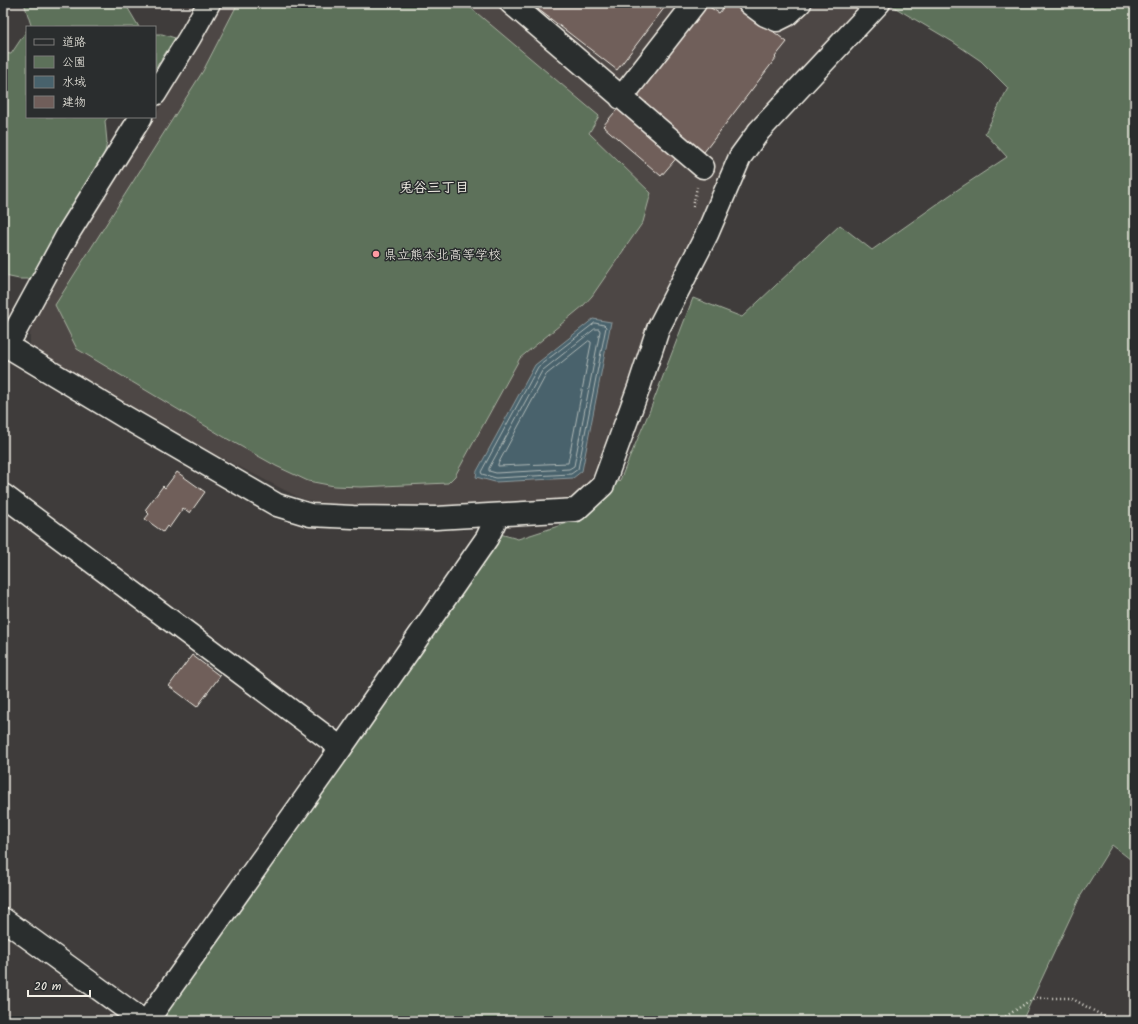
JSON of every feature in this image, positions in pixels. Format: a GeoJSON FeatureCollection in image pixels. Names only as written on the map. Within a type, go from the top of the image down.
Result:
{"type":"FeatureCollection","features":[{"type":"Feature","properties":{"kind":"street"},"geometry":{"type":"LineString","coordinates":[[156,92],[209,3]]}},
{"type":"Feature","properties":{"kind":"street"},"geometry":{"type":"LineString","coordinates":[[511,3],[621,98],[700,176]]}},
{"type":"Feature","properties":{"kind":"street"},"geometry":{"type":"LineString","coordinates":[[621,98],[695,3]]}},
{"type":"Feature","properties":{"kind":"street"},"geometry":{"type":"LineString","coordinates":[[749,3],[765,15],[777,20],[800,3]]}},
{"type":"Feature","properties":{"kind":"street"},"geometry":{"type":"LineString","coordinates":[[140,118],[69,232],[5,347],[277,505],[310,516],[436,518],[576,510],[603,485],[639,387],[658,329],[707,234],[740,157],[759,130],[879,3]]}},
{"type":"Feature","properties":{"kind":"street"},"geometry":{"type":"LineString","coordinates":[[3,495],[340,748]]}},
{"type":"Feature","properties":{"kind":"street"},"geometry":{"type":"LineString","coordinates":[[147,1021],[487,538],[498,515]]}},
{"type":"Feature","properties":{"kind":"street"},"geometry":{"type":"LineString","coordinates":[[3,918],[143,1021]]}},
{"type":"Feature","properties":{"kind":"path"},"geometry":{"type":"LineString","coordinates":[[693,207],[700,176]]}},
{"type":"Feature","properties":{"kind":"path"},"geometry":{"type":"LineString","coordinates":[[999,1021],[1034,998],[1071,998],[1112,1021]]}},
{"type":"Feature","properties":{"kind":"shaded area","name":"県立熊本北高等学校"},"geometry":{"type":"Polygon","coordinates":[[[222,3],[867,3],[760,116],[592,482],[585,492],[564,502],[349,507],[322,505],[300,498],[197,445],[38,356],[30,345],[30,334],[38,303],[110,184],[153,118],[156,118],[156,113],[185,69],[222,3]]]}},
{"type":"Feature","properties":{"kind":"green space"},"geometry":{"type":"Polygon","coordinates":[[[24,3],[126,3],[138,26],[30,26],[31,25],[24,3]]]}},
{"type":"Feature","properties":{"kind":"green space","name":"県立熊本北高等学校"},"geometry":{"type":"Polygon","coordinates":[[[238,3],[465,3],[599,116],[589,133],[651,193],[643,222],[592,296],[583,306],[520,358],[455,476],[448,483],[361,487],[334,486],[308,481],[276,466],[224,437],[77,349],[55,305],[203,71],[238,3]]]}},
{"type":"Feature","properties":{"kind":"green space"},"geometry":{"type":"Polygon","coordinates":[[[1135,3],[1135,863],[1112,845],[1080,897],[1022,1021],[156,1021],[500,534],[518,539],[583,518],[620,480],[650,410],[693,298],[742,317],[840,225],[872,250],[1007,157],[985,133],[1008,88],[981,61],[953,42],[889,4],[1135,3]]]}},
{"type":"Feature","properties":{"kind":"green space"},"geometry":{"type":"Polygon","coordinates":[[[26,32],[26,118],[107,118],[105,121],[107,142],[101,170],[33,279],[19,279],[3,276],[3,53],[11,54],[26,32]]]}},
{"type":"Feature","properties":{"kind":"green space"},"geometry":{"type":"Polygon","coordinates":[[[156,34],[162,34],[175,38],[156,67],[156,34]]]}},
{"type":"Feature","properties":{"kind":"water"},"geometry":{"type":"Polygon","coordinates":[[[593,319],[611,322],[582,471],[573,478],[495,482],[476,477],[477,471],[535,365],[593,319]]]}},
{"type":"Feature","properties":{"kind":"building"},"geometry":{"type":"Polygon","coordinates":[[[530,3],[668,3],[617,70],[530,3]]]}},
{"type":"Feature","properties":{"kind":"building"},"geometry":{"type":"Polygon","coordinates":[[[703,3],[719,13],[727,3],[736,3],[787,42],[704,152],[695,146],[694,147],[637,97],[637,93],[703,3]]]}},
{"type":"Feature","properties":{"kind":"building"},"geometry":{"type":"Polygon","coordinates":[[[620,106],[679,155],[661,176],[603,126],[620,106]]]}},
{"type":"Feature","properties":{"kind":"building"},"geometry":{"type":"Polygon","coordinates":[[[177,472],[205,492],[190,513],[183,508],[169,528],[167,526],[163,532],[145,519],[149,514],[145,510],[163,486],[165,488],[177,472]]]}},
{"type":"Feature","properties":{"kind":"building"},"geometry":{"type":"Polygon","coordinates":[[[192,655],[220,676],[197,707],[169,686],[192,655]]]}},
{"type":"Feature","properties":{"kind":"place","name":"県立熊本北高等学校"},"geometry":{"type":"Point","coordinates":[376,254]}},
{"type":"Feature","properties":{"kind":"district","name":"兎谷三丁目"},"geometry":{"type":"Point","coordinates":[434,187]}}]}
